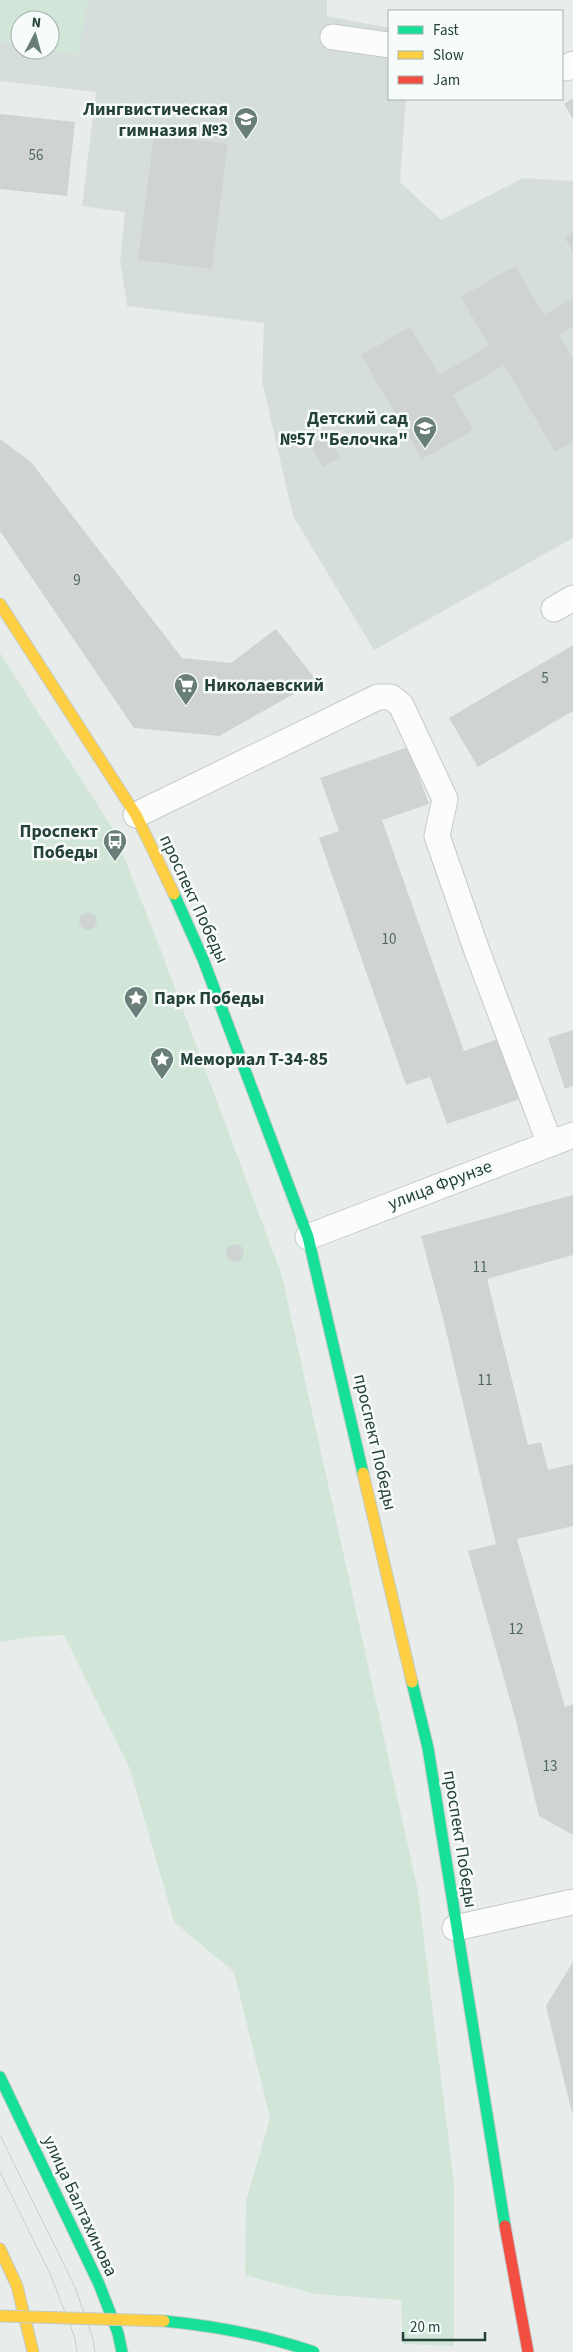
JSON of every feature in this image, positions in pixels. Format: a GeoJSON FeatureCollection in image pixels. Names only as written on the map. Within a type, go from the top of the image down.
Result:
{"type":"FeatureCollection","features":[{"type":"Feature","properties":{"kind":"street"},"geometry":{"type":"LineString","coordinates":[[332,37],[388,45]]}},
{"type":"Feature","properties":{"kind":"street","name":"проспект Победы"},"geometry":{"type":"LineString","coordinates":[[0,604],[136,815],[203,959],[308,1237],[428,1748],[455,1928],[510,2258],[528,2352]]}},
{"type":"Feature","properties":{"kind":"street"},"geometry":{"type":"LineString","coordinates":[[136,815],[378,697],[391,697],[401,705],[445,799],[437,836],[477,951],[550,1144]]}},
{"type":"Feature","properties":{"kind":"street","name":"улица Фрунзе"},"geometry":{"type":"LineString","coordinates":[[308,1237],[573,1136]]}},
{"type":"Feature","properties":{"kind":"street"},"geometry":{"type":"LineString","coordinates":[[455,1928],[573,1902]]}},
{"type":"Feature","properties":{"kind":"street","name":"улица Балтахинова"},"geometry":{"type":"LineString","coordinates":[[0,2077],[99,2284],[118,2333],[122,2352]]}},
{"type":"Feature","properties":{"kind":"street"},"geometry":{"type":"LineString","coordinates":[[0,2249],[17,2286],[33,2352]]}},
{"type":"Feature","properties":{"kind":"street"},"geometry":{"type":"LineString","coordinates":[[0,2316],[169,2322],[204,2326],[256,2333],[314,2352]]}},
{"type":"Feature","properties":{"kind":"shaded area"},"geometry":{"type":"Polygon","coordinates":[[[0,0],[327,0],[327,16],[388,28],[388,100],[406,100],[400,182],[441,220],[523,178],[573,181],[573,538],[374,650],[293,516],[262,381],[264,323],[127,306],[120,260],[125,212],[82,206],[96,92],[0,81],[0,0]]]}},
{"type":"Feature","properties":{"kind":"green space"},"geometry":{"type":"Polygon","coordinates":[[[0,0],[88,0],[78,55],[60,52],[60,10],[10,10],[10,43],[0,41],[0,0]]]}},
{"type":"Feature","properties":{"kind":"green space"},"geometry":{"type":"Polygon","coordinates":[[[0,653],[113,829],[160,948],[282,1276],[418,1891],[454,2183],[454,2346],[403,2344],[401,2300],[315,2294],[245,2275],[246,2201],[270,2118],[234,1972],[174,1922],[130,1769],[64,1635],[31,1637],[0,1642],[0,653]]]}},
{"type":"Feature","properties":{"kind":"building"},"geometry":{"type":"Polygon","coordinates":[[[573,98],[573,119],[564,104],[573,98]]]}},
{"type":"Feature","properties":{"kind":"building"},"geometry":{"type":"Polygon","coordinates":[[[0,114],[75,122],[67,196],[0,189],[0,114]]]}},
{"type":"Feature","properties":{"kind":"building"},"geometry":{"type":"Polygon","coordinates":[[[154,135],[228,144],[212,269],[138,260],[154,135]]]}},
{"type":"Feature","properties":{"kind":"building"},"geometry":{"type":"Polygon","coordinates":[[[573,232],[573,252],[564,237],[573,232]]]}},
{"type":"Feature","properties":{"kind":"building"},"geometry":{"type":"Polygon","coordinates":[[[515,266],[544,315],[573,298],[573,327],[559,335],[573,359],[573,441],[555,452],[504,365],[453,395],[473,430],[422,459],[361,355],[410,327],[439,375],[489,346],[461,297],[515,266]]]}},
{"type":"Feature","properties":{"kind":"building"},"geometry":{"type":"Polygon","coordinates":[[[327,435],[340,457],[323,467],[310,446],[327,435]]]}},
{"type":"Feature","properties":{"kind":"building"},"geometry":{"type":"Polygon","coordinates":[[[0,439],[31,462],[182,658],[231,663],[276,629],[317,681],[219,736],[134,728],[0,531],[0,439]]]}},
{"type":"Feature","properties":{"kind":"building"},"geometry":{"type":"Polygon","coordinates":[[[573,645],[573,711],[478,767],[449,718],[573,645]]]}},
{"type":"Feature","properties":{"kind":"building"},"geometry":{"type":"Polygon","coordinates":[[[408,747],[429,804],[382,820],[464,1051],[498,1039],[520,1099],[447,1124],[430,1077],[406,1085],[319,838],[339,831],[320,778],[408,747]]]}},
{"type":"Feature","properties":{"kind":"building"},"geometry":{"type":"Polygon","coordinates":[[[84,912],[92,912],[97,917],[95,928],[84,930],[79,925],[79,917],[84,912]]]}},
{"type":"Feature","properties":{"kind":"building"},"geometry":{"type":"Polygon","coordinates":[[[573,1030],[573,1086],[565,1089],[548,1038],[573,1030]]]}},
{"type":"Feature","properties":{"kind":"building"},"geometry":{"type":"Polygon","coordinates":[[[573,1195],[573,1255],[487,1279],[528,1445],[541,1442],[548,1470],[573,1464],[573,1526],[517,1539],[565,1707],[573,1704],[573,1835],[539,1816],[516,1721],[468,1551],[496,1544],[443,1318],[421,1236],[573,1195]]]}},
{"type":"Feature","properties":{"kind":"building"},"geometry":{"type":"Polygon","coordinates":[[[231,1244],[239,1244],[244,1249],[242,1260],[231,1262],[226,1257],[226,1249],[231,1244]]]}},
{"type":"Feature","properties":{"kind":"building"},"geometry":{"type":"Polygon","coordinates":[[[573,1962],[573,2113],[572,2113],[546,2006],[573,1962]]]}},
{"type":"Feature","properties":{"kind":"tram line"},"geometry":{"type":"LineString","coordinates":[[0,2135],[75,2287],[93,2339],[95,2352]]}},
{"type":"Feature","properties":{"kind":"tram line"},"geometry":{"type":"LineString","coordinates":[[0,2172],[51,2276],[75,2338],[77,2352]]}},
{"type":"Feature","properties":{"kind":"traffic: fast"},"geometry":{"type":"LineString","coordinates":[[174,894],[203,959],[308,1237],[363,1473]]}},
{"type":"Feature","properties":{"kind":"traffic: fast"},"geometry":{"type":"LineString","coordinates":[[412,1682],[428,1748],[505,2226]]}},
{"type":"Feature","properties":{"kind":"traffic: fast"},"geometry":{"type":"LineString","coordinates":[[0,2077],[99,2284],[118,2333],[122,2352]]}},
{"type":"Feature","properties":{"kind":"traffic: fast"},"geometry":{"type":"LineString","coordinates":[[164,2321],[240,2332],[314,2352]]}},
{"type":"Feature","properties":{"kind":"traffic: slow"},"geometry":{"type":"LineString","coordinates":[[0,604],[136,815],[174,894]]}},
{"type":"Feature","properties":{"kind":"traffic: slow"},"geometry":{"type":"LineString","coordinates":[[363,1473],[412,1682]]}},
{"type":"Feature","properties":{"kind":"traffic: slow"},"geometry":{"type":"LineString","coordinates":[[0,2249],[17,2286],[33,2352]]}},
{"type":"Feature","properties":{"kind":"traffic: slow"},"geometry":{"type":"LineString","coordinates":[[0,2316],[164,2321]]}},
{"type":"Feature","properties":{"kind":"traffic: jam"},"geometry":{"type":"LineString","coordinates":[[505,2226],[528,2352]]}},
{"type":"Feature","properties":{"kind":"place","name":"Лингвистическая гимназия №3"},"geometry":{"type":"Point","coordinates":[246,140]}},
{"type":"Feature","properties":{"kind":"place","name":"Детский сад №57 \"Белочка\""},"geometry":{"type":"Point","coordinates":[425,449]}},
{"type":"Feature","properties":{"kind":"place","name":"Николаевский"},"geometry":{"type":"Point","coordinates":[186,706]}},
{"type":"Feature","properties":{"kind":"place","name":"Проспект Победы"},"geometry":{"type":"Point","coordinates":[115,862]}},
{"type":"Feature","properties":{"kind":"place","name":"Парк Победы"},"geometry":{"type":"Point","coordinates":[136,1019]}},
{"type":"Feature","properties":{"kind":"place","name":"Мемориал Т-34-85"},"geometry":{"type":"Point","coordinates":[162,1080]}}]}
